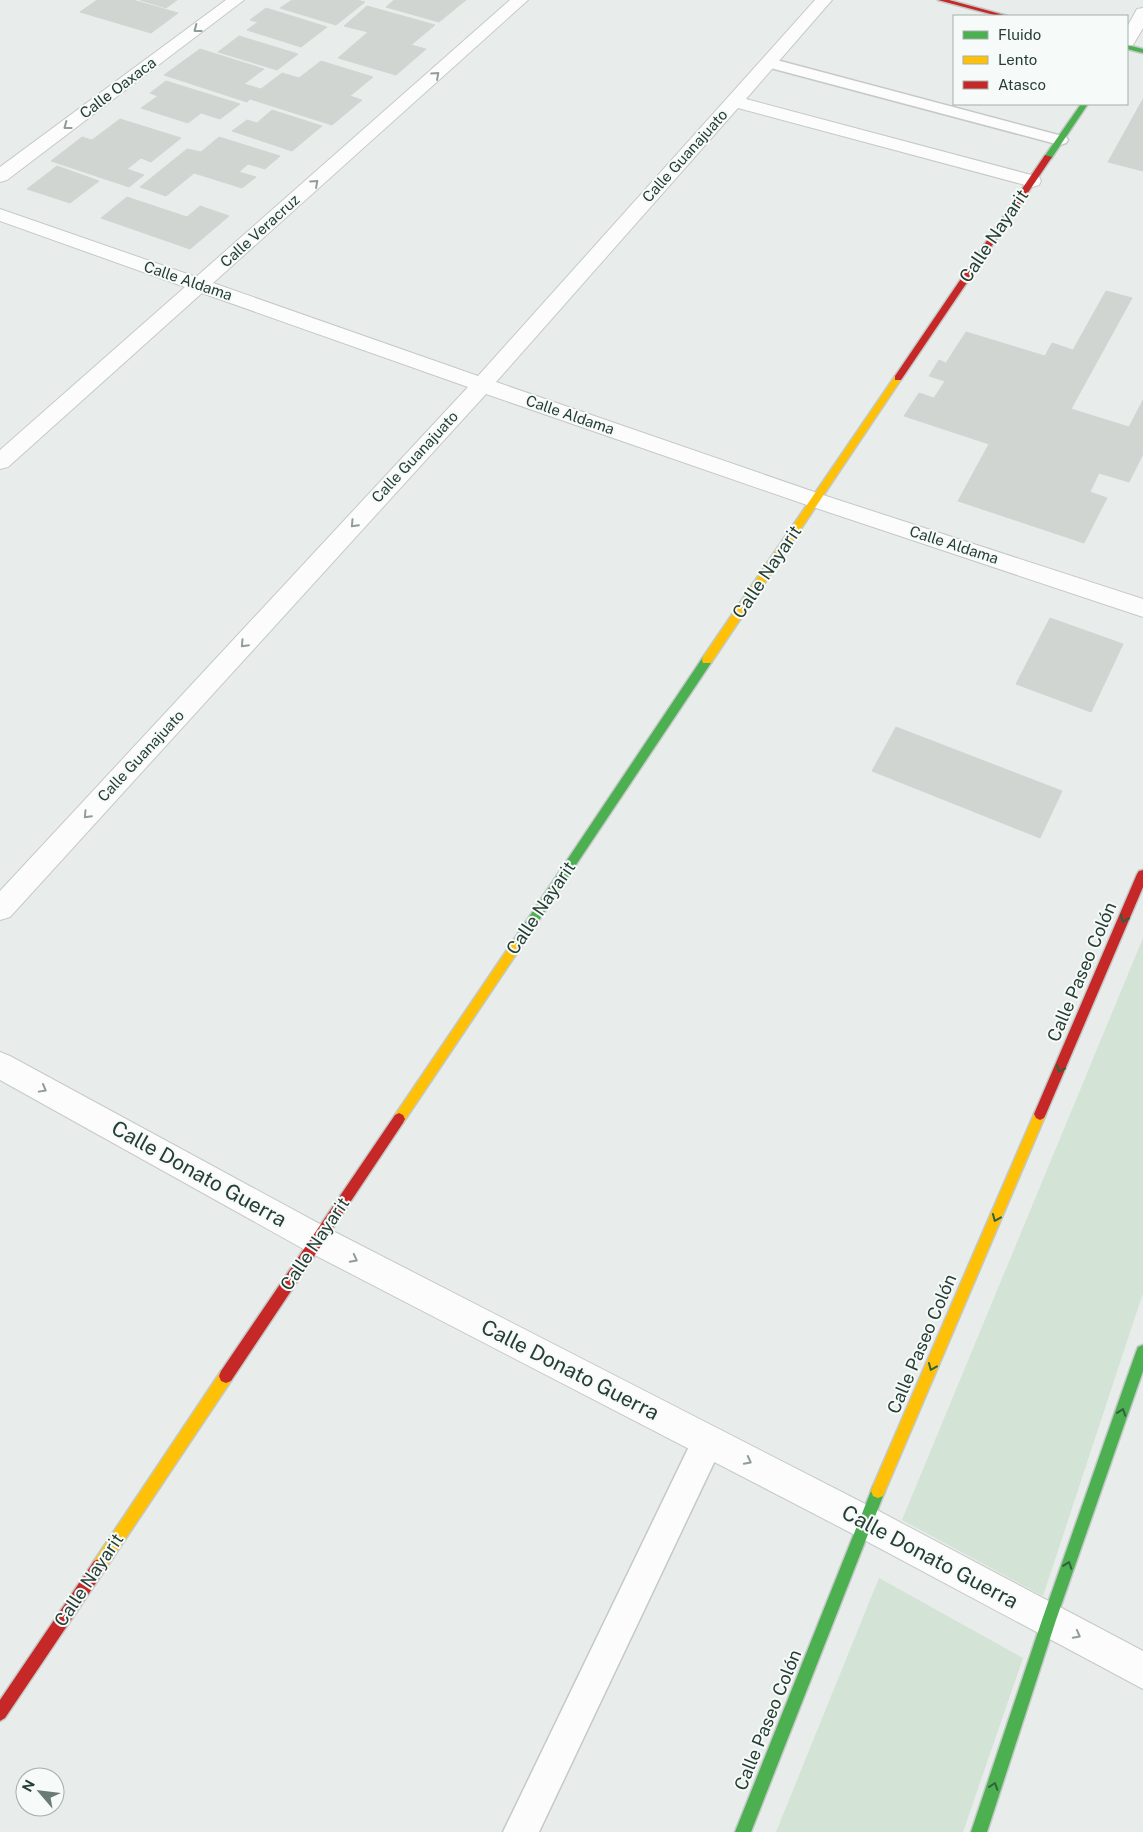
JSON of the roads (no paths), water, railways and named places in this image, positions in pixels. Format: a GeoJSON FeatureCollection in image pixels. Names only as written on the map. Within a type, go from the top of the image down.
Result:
{"type":"FeatureCollection","features":[{"type":"Feature","properties":{"kind":"street","name":"Calle Oaxaca"},"geometry":{"type":"LineString","coordinates":[[0,176],[236,0]]}},
{"type":"Feature","properties":{"kind":"street","name":"Calle Veracruz"},"geometry":{"type":"LineString","coordinates":[[0,462],[520,0]]}},
{"type":"Feature","properties":{"kind":"street","name":"Calle Guanajuato"},"geometry":{"type":"LineString","coordinates":[[0,909],[482,385],[824,0]]}},
{"type":"Feature","properties":{"kind":"street"},"geometry":{"type":"LineString","coordinates":[[941,0],[1001,15]]}},
{"type":"Feature","properties":{"kind":"street"},"geometry":{"type":"LineString","coordinates":[[1128,39],[1143,13]]}},
{"type":"Feature","properties":{"kind":"street"},"geometry":{"type":"LineString","coordinates":[[1128,47],[1143,51]]}},
{"type":"Feature","properties":{"kind":"street"},"geometry":{"type":"LineString","coordinates":[[734,101],[1032,181]]}},
{"type":"Feature","properties":{"kind":"street","name":"Calle Nayarit"},"geometry":{"type":"LineString","coordinates":[[0,1713],[815,500],[1083,105]]}},
{"type":"Feature","properties":{"kind":"street","name":"Calle Aldama"},"geometry":{"type":"LineString","coordinates":[[0,215],[815,500],[1143,608]]}},
{"type":"Feature","properties":{"kind":"street","name":"Calle Paseo Colón"},"geometry":{"type":"LineString","coordinates":[[743,1832],[865,1522],[1143,874]]}},
{"type":"Feature","properties":{"kind":"street","name":"Calle Donato Guerra"},"geometry":{"type":"LineString","coordinates":[[0,1065],[318,1240],[865,1522],[1143,1671]]}},
{"type":"Feature","properties":{"kind":"street"},"geometry":{"type":"LineString","coordinates":[[979,1832],[1049,1620],[1143,1352]]}},
{"type":"Feature","properties":{"kind":"lane"},"geometry":{"type":"LineString","coordinates":[[768,62],[1060,140]]}},
{"type":"Feature","properties":{"kind":"lane"},"geometry":{"type":"LineString","coordinates":[[521,1832],[708,1441]]}}]}
